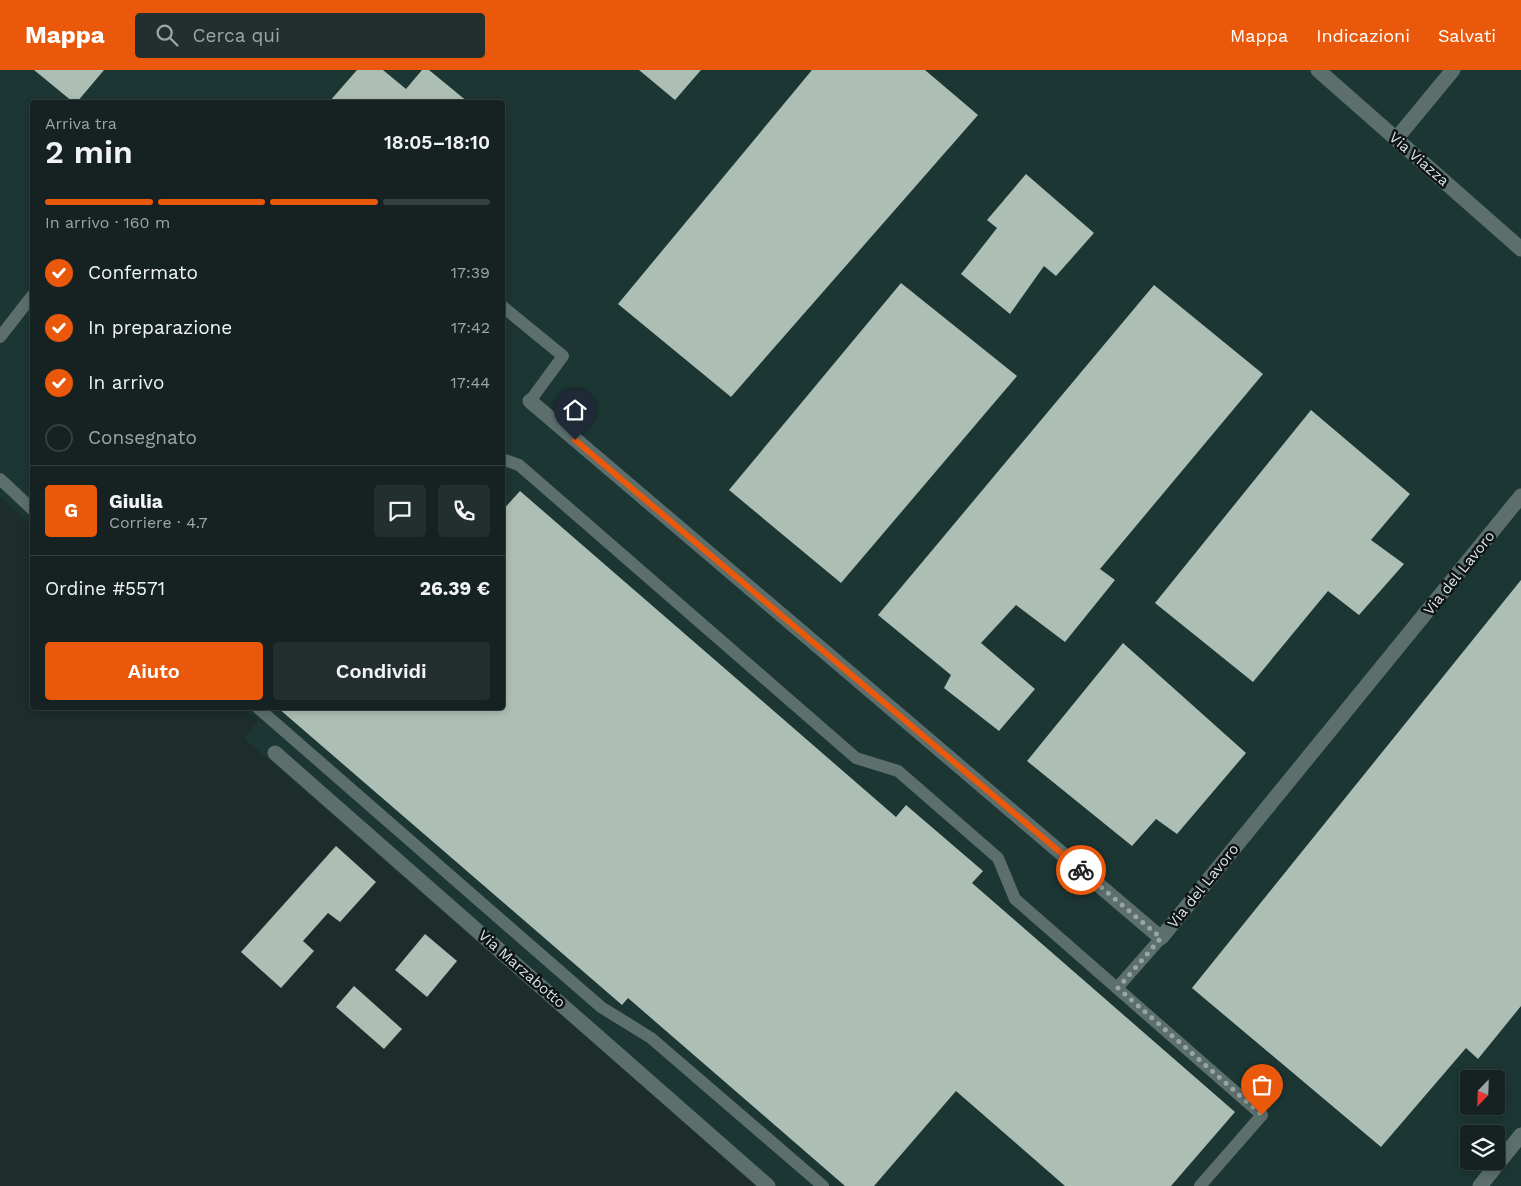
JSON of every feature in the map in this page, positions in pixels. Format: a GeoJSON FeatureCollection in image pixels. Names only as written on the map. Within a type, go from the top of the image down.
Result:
{"type":"FeatureCollection","features":[{"type":"Feature","properties":{"kind":"street","name":"Via Viazza"},"geometry":{"type":"LineString","coordinates":[[1318,70],[1521,249]]}},
{"type":"Feature","properties":{"kind":"street"},"geometry":{"type":"LineString","coordinates":[[1396,139],[1453,70]]}},
{"type":"Feature","properties":{"kind":"street","name":"Via del Lavoro"},"geometry":{"type":"LineString","coordinates":[[530,401],[1161,938],[1521,496]]}},
{"type":"Feature","properties":{"kind":"street","name":"Via Marzabotto"},"geometry":{"type":"LineString","coordinates":[[275,753],[768,1186]]}},
{"type":"Feature","properties":{"kind":"street"},"geometry":{"type":"LineString","coordinates":[[1480,1186],[1521,1135]]}},
{"type":"Feature","properties":{"kind":"lane"},"geometry":{"type":"LineString","coordinates":[[0,337],[30,299]]}},
{"type":"Feature","properties":{"kind":"lane"},"geometry":{"type":"LineString","coordinates":[[505,308],[563,356],[530,401]]}},
{"type":"Feature","properties":{"kind":"lane"},"geometry":{"type":"LineString","coordinates":[[505,460],[519,465],[856,758],[898,771],[998,858],[1015,899],[1262,1115],[1200,1186]]}},
{"type":"Feature","properties":{"kind":"lane"},"geometry":{"type":"LineString","coordinates":[[0,479],[30,507]]}},
{"type":"Feature","properties":{"kind":"lane"},"geometry":{"type":"LineString","coordinates":[[260,710],[601,1007],[651,1038],[823,1186]]}},
{"type":"Feature","properties":{"kind":"lane"},"geometry":{"type":"LineString","coordinates":[[1118,988],[1161,938]]}},
{"type":"Feature","properties":{"kind":"shaded area"},"geometry":{"type":"Polygon","coordinates":[[[0,70],[1521,70],[1521,1186],[756,1186],[244,738],[258,721],[244,710],[505,710],[505,100],[30,100],[30,523],[0,497],[0,70]]]}},
{"type":"Feature","properties":{"kind":"building"},"geometry":{"type":"Polygon","coordinates":[[[34,70],[104,70],[79,100],[71,100],[34,70]]]}},
{"type":"Feature","properties":{"kind":"building"},"geometry":{"type":"Polygon","coordinates":[[[357,70],[383,70],[406,89],[422,70],[429,70],[466,100],[331,100],[357,70]]]}},
{"type":"Feature","properties":{"kind":"building"},"geometry":{"type":"Polygon","coordinates":[[[639,70],[701,70],[675,100],[639,70]]]}},
{"type":"Feature","properties":{"kind":"building"},"geometry":{"type":"Polygon","coordinates":[[[812,70],[925,70],[978,115],[731,397],[618,304],[812,70]]]}},
{"type":"Feature","properties":{"kind":"building"},"geometry":{"type":"Polygon","coordinates":[[[1026,174],[1094,233],[1056,276],[1044,266],[1010,314],[961,274],[997,228],[987,220],[1026,174]]]}},
{"type":"Feature","properties":{"kind":"building"},"geometry":{"type":"Polygon","coordinates":[[[901,283],[1017,376],[841,583],[729,490],[901,283]]]}},
{"type":"Feature","properties":{"kind":"building"},"geometry":{"type":"Polygon","coordinates":[[[1154,285],[1263,374],[1100,569],[1115,580],[1065,642],[1016,605],[981,643],[1035,689],[999,731],[944,688],[951,675],[878,615],[1154,285]]]}},
{"type":"Feature","properties":{"kind":"building"},"geometry":{"type":"Polygon","coordinates":[[[1311,410],[1410,494],[1371,540],[1404,564],[1359,615],[1328,591],[1253,682],[1155,603],[1311,410]]]}},
{"type":"Feature","properties":{"kind":"building"},"geometry":{"type":"Polygon","coordinates":[[[520,491],[896,817],[906,805],[983,871],[972,883],[1235,1112],[1171,1186],[1065,1186],[956,1091],[874,1186],[845,1186],[628,998],[622,1005],[280,710],[505,710],[505,508],[520,491]]]}},
{"type":"Feature","properties":{"kind":"building"},"geometry":{"type":"Polygon","coordinates":[[[1521,580],[1521,1006],[1478,1059],[1466,1048],[1381,1147],[1192,988],[1521,580]]]}},
{"type":"Feature","properties":{"kind":"building"},"geometry":{"type":"Polygon","coordinates":[[[1123,643],[1246,753],[1177,834],[1156,819],[1132,846],[1027,761],[1123,643]]]}},
{"type":"Feature","properties":{"kind":"building"},"geometry":{"type":"Polygon","coordinates":[[[336,846],[376,882],[340,922],[328,913],[303,941],[314,951],[281,988],[241,952],[336,846]]]}},
{"type":"Feature","properties":{"kind":"building"},"geometry":{"type":"Polygon","coordinates":[[[425,934],[457,961],[427,997],[395,970],[425,934]]]}},
{"type":"Feature","properties":{"kind":"building"},"geometry":{"type":"Polygon","coordinates":[[[354,986],[402,1029],[384,1049],[336,1007],[354,986]]]}},
{"type":"Feature","properties":{"kind":"way so far"},"geometry":{"type":"LineString","coordinates":[[1081,870],[1161,938],[1118,988],[1262,1115]]}},
{"type":"Feature","properties":{"kind":"route"},"geometry":{"type":"LineString","coordinates":[[575,440],[1081,870]]}}]}
